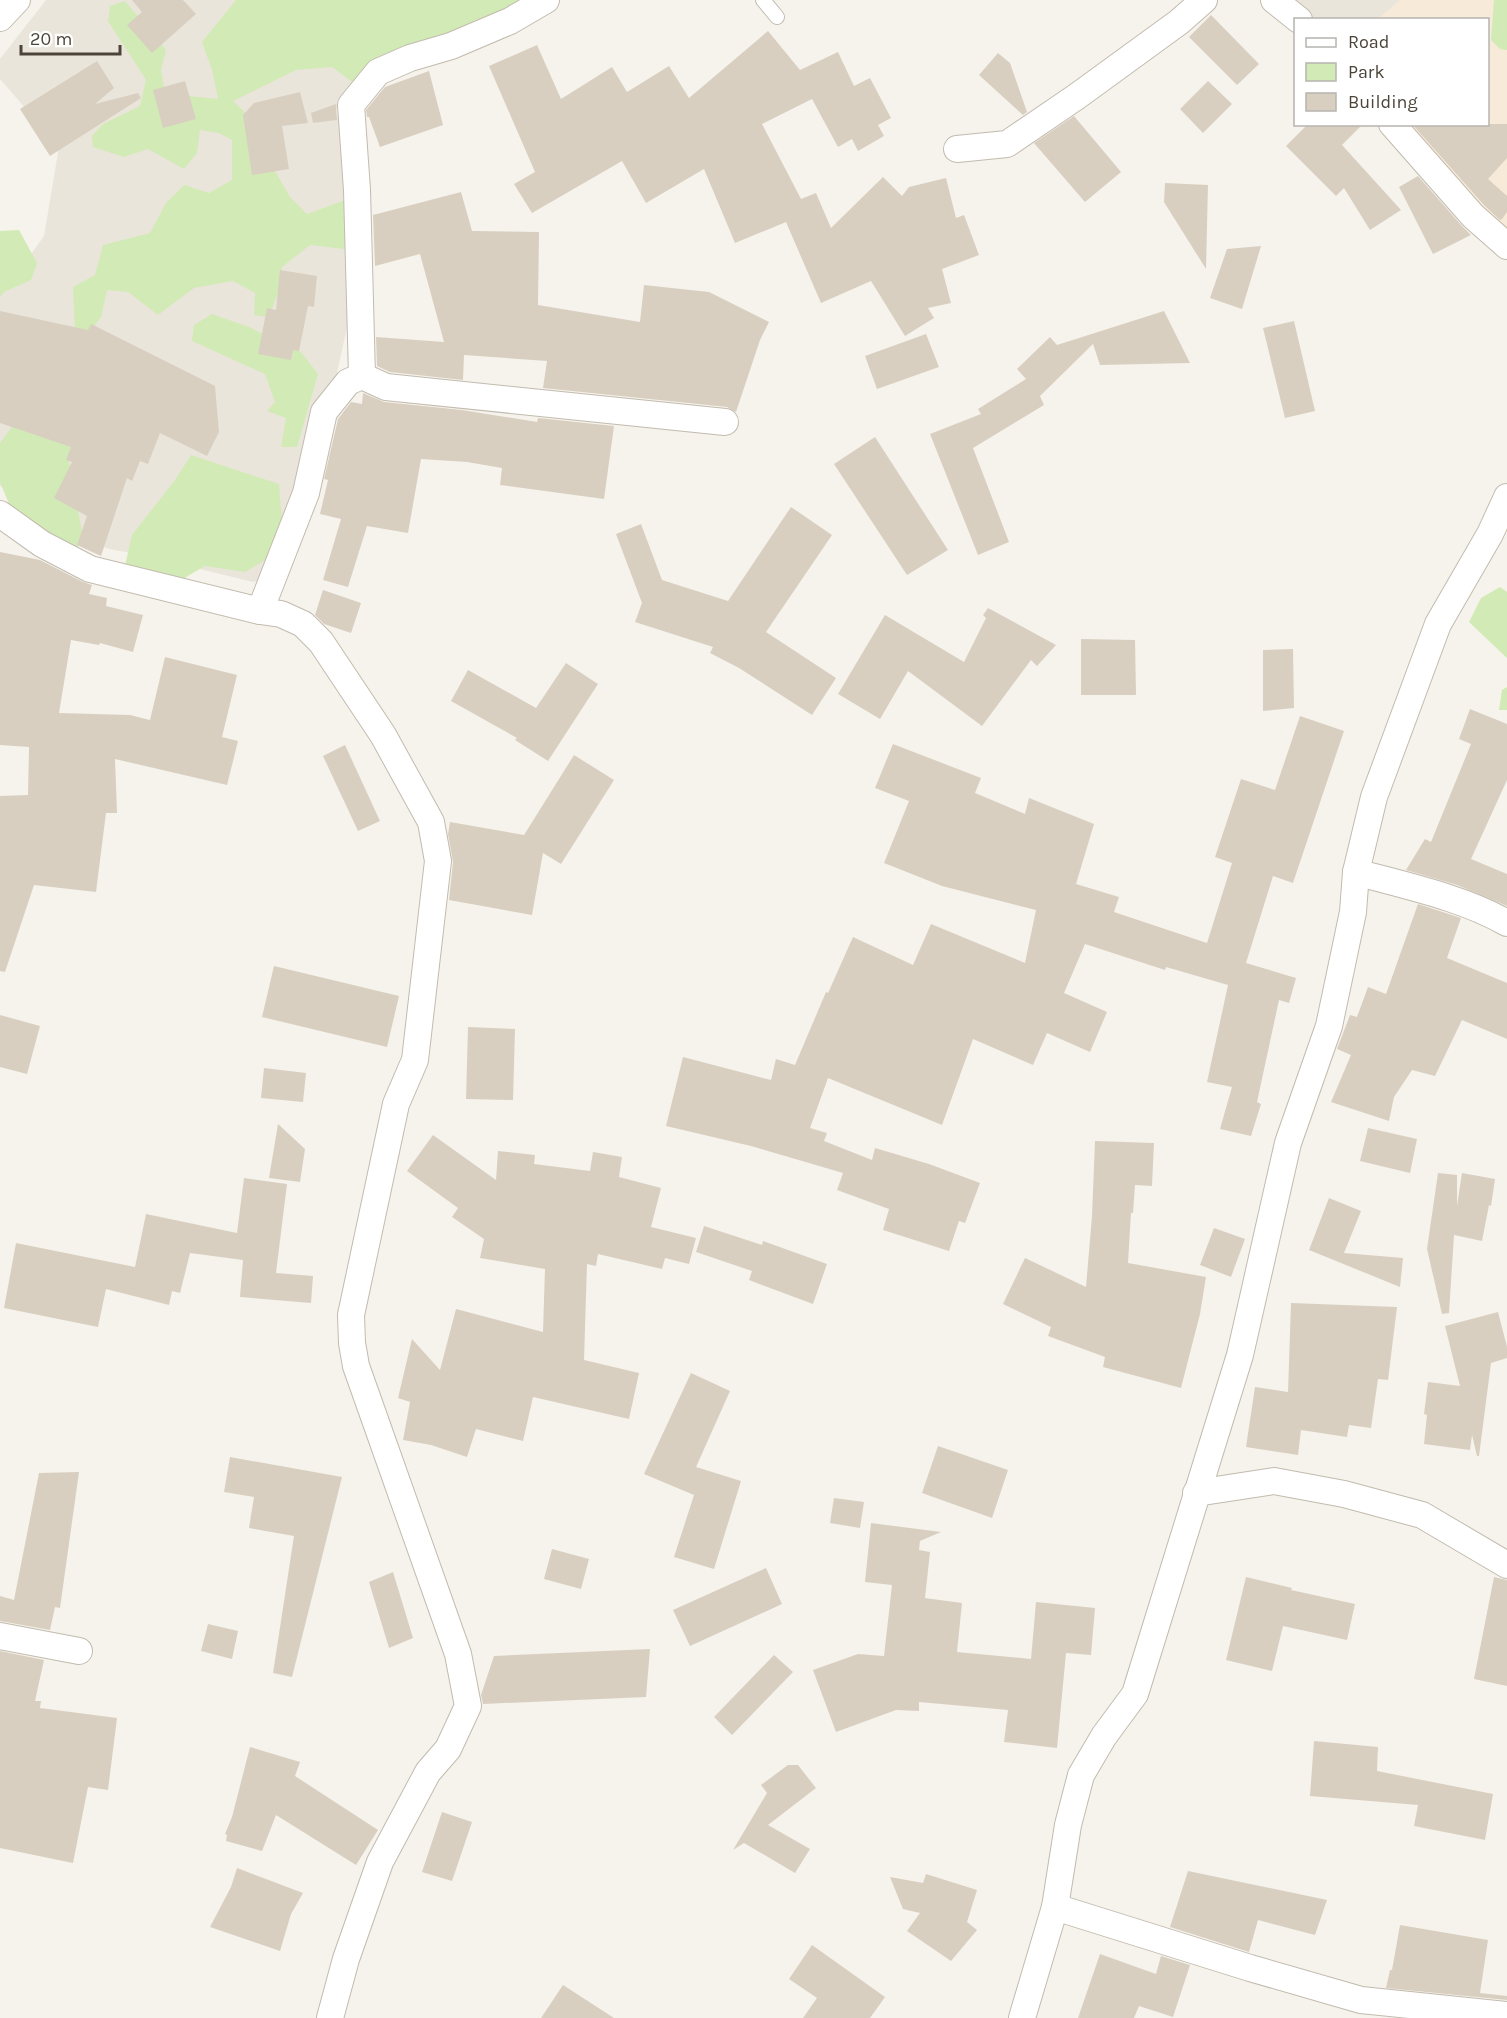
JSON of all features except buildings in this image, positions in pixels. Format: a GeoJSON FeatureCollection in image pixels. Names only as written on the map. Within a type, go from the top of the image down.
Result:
{"type":"FeatureCollection","features":[{"type":"Feature","properties":{"kind":"street"},"geometry":{"type":"LineString","coordinates":[[0,18],[17,0]]}},
{"type":"Feature","properties":{"kind":"street"},"geometry":{"type":"LineString","coordinates":[[362,376],[357,190],[351,105],[378,72],[410,58],[451,46],[510,21],[546,0]]}},
{"type":"Feature","properties":{"kind":"street"},"geometry":{"type":"LineString","coordinates":[[957,148],[1007,144],[1086,90],[1179,22],[1204,0]]}},
{"type":"Feature","properties":{"kind":"street"},"geometry":{"type":"LineString","coordinates":[[1274,0],[1296,18]]}},
{"type":"Feature","properties":{"kind":"street"},"geometry":{"type":"LineString","coordinates":[[1394,126],[1473,216],[1507,246]]}},
{"type":"Feature","properties":{"kind":"street"},"geometry":{"type":"LineString","coordinates":[[260,611],[306,493],[324,412],[348,382],[362,376],[386,387],[725,422]]}},
{"type":"Feature","properties":{"kind":"street"},"geometry":{"type":"LineString","coordinates":[[1022,2018],[1055,1907],[1068,1825],[1081,1775],[1104,1736],[1135,1694],[1240,1355],[1288,1143],[1329,1026],[1353,912],[1356,872],[1374,797],[1438,624],[1490,534],[1507,497]]}},
{"type":"Feature","properties":{"kind":"street"},"geometry":{"type":"LineString","coordinates":[[0,514],[42,544],[90,569],[260,611],[281,614],[303,624],[321,642],[383,735],[431,822],[438,861],[415,1060],[396,1104],[351,1315],[352,1343],[356,1366],[458,1654],[468,1706],[448,1749],[428,1772],[380,1862],[346,1959],[330,2018]]}},
{"type":"Feature","properties":{"kind":"street"},"geometry":{"type":"LineString","coordinates":[[1356,872],[1447,898],[1493,915],[1507,923]]}},
{"type":"Feature","properties":{"kind":"street"},"geometry":{"type":"LineString","coordinates":[[1196,1493],[1274,1481],[1344,1494],[1422,1515],[1507,1565]]}},
{"type":"Feature","properties":{"kind":"street"},"geometry":{"type":"LineString","coordinates":[[0,1636],[79,1651]]}},
{"type":"Feature","properties":{"kind":"street"},"geometry":{"type":"LineString","coordinates":[[1055,1907],[1361,2000],[1507,2015]]}},
{"type":"Feature","properties":{"kind":"lane"},"geometry":{"type":"LineString","coordinates":[[763,0],[777,17]]}},
{"type":"Feature","properties":{"kind":"shaded area"},"geometry":{"type":"Polygon","coordinates":[[[46,0],[531,0],[355,84],[328,120],[342,114],[350,314],[334,386],[293,508],[264,579],[253,582],[109,549],[86,540],[27,499],[0,486],[0,266],[17,274],[44,236],[59,147],[0,79],[0,59],[46,0]]]}},
{"type":"Feature","properties":{"kind":"shaded area"},"geometry":{"type":"Polygon","coordinates":[[[1287,0],[1400,0],[1379,18],[1305,18],[1287,0]]]}},
{"type":"Feature","properties":{"kind":"shaded area"},"geometry":{"type":"Polygon","coordinates":[[[1400,0],[1507,0],[1507,238],[1402,126],[1489,126],[1489,18],[1379,18],[1400,0]]]}},
{"type":"Feature","properties":{"kind":"green space"},"geometry":{"type":"Polygon","coordinates":[[[236,0],[531,0],[355,84],[332,67],[296,70],[233,101],[260,127],[275,171],[290,197],[307,214],[345,200],[354,228],[344,249],[310,245],[282,267],[279,290],[269,317],[254,315],[255,293],[233,281],[194,288],[158,315],[128,292],[107,290],[101,317],[87,336],[75,331],[73,287],[95,275],[103,245],[150,233],[166,203],[184,185],[209,193],[232,180],[232,140],[219,133],[200,130],[197,153],[184,169],[148,149],[124,157],[93,147],[92,136],[103,124],[140,106],[146,80],[108,21],[110,6],[125,1],[166,50],[161,70],[166,98],[189,96],[218,99],[212,70],[202,42],[236,0]]]}},
{"type":"Feature","properties":{"kind":"green space"},"geometry":{"type":"Polygon","coordinates":[[[1494,0],[1507,0],[1507,50],[1500,49],[1491,40],[1494,0]]]}},
{"type":"Feature","properties":{"kind":"green space"},"geometry":{"type":"Polygon","coordinates":[[[19,230],[37,263],[31,280],[4,292],[0,297],[0,231],[19,230]]]}},
{"type":"Feature","properties":{"kind":"green space"},"geometry":{"type":"Polygon","coordinates":[[[212,314],[249,327],[301,352],[318,374],[297,447],[281,447],[286,418],[267,411],[275,402],[265,374],[192,341],[194,325],[212,314]]]}},
{"type":"Feature","properties":{"kind":"green space"},"geometry":{"type":"Polygon","coordinates":[[[17,420],[83,426],[69,462],[82,532],[76,555],[19,528],[0,482],[0,443],[17,420]]]}},
{"type":"Feature","properties":{"kind":"green space"},"geometry":{"type":"Polygon","coordinates":[[[191,455],[279,484],[282,524],[270,557],[245,572],[205,566],[169,587],[122,579],[132,535],[175,480],[191,455]]]}},
{"type":"Feature","properties":{"kind":"green space"},"geometry":{"type":"Polygon","coordinates":[[[1500,587],[1507,592],[1507,658],[1469,622],[1481,598],[1500,587]]]}},
{"type":"Feature","properties":{"kind":"green space"},"geometry":{"type":"Polygon","coordinates":[[[1507,687],[1507,710],[1499,710],[1502,690],[1507,687]]]}}]}
